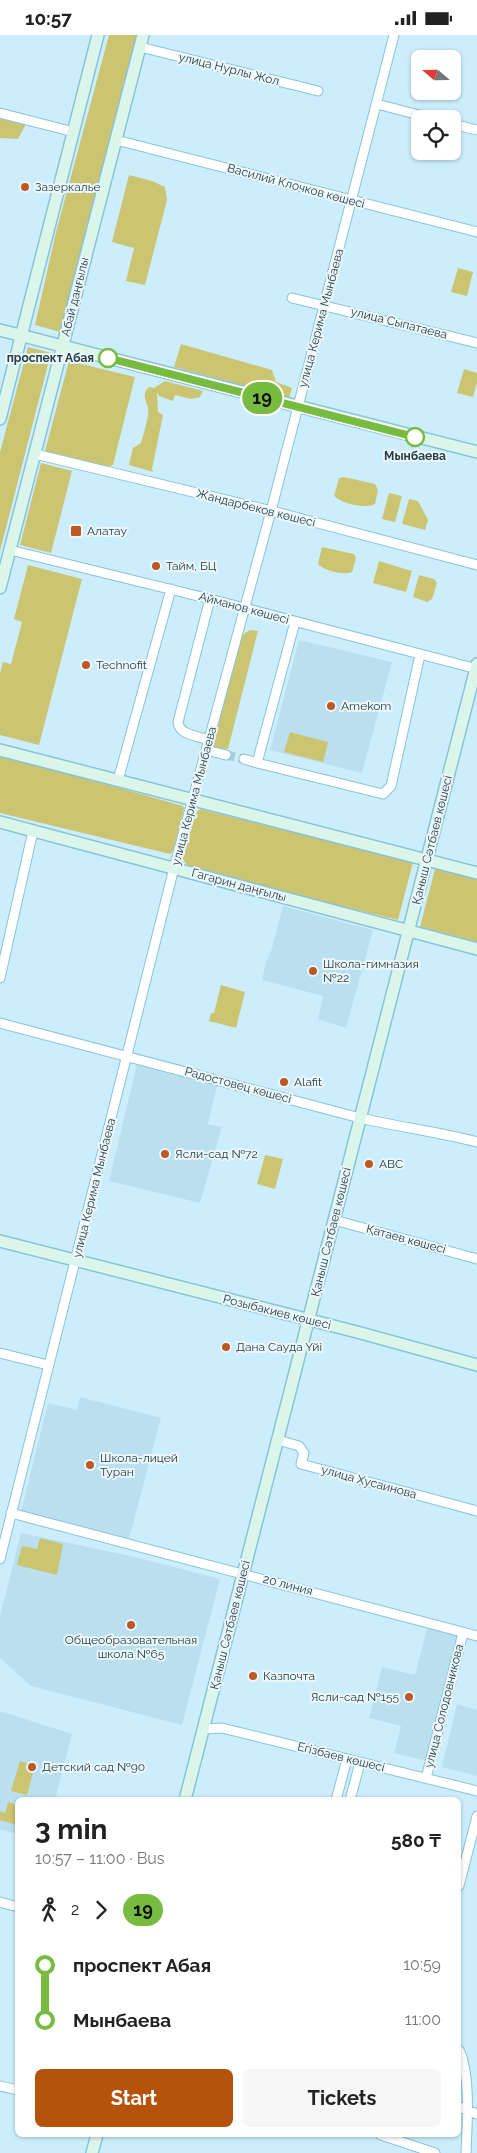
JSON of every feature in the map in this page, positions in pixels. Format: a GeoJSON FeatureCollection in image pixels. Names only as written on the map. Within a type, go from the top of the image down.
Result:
{"type":"FeatureCollection","features":[{"type":"Feature","properties":{"kind":"main road"},"geometry":{"type":"LineString","coordinates":[[0,419],[98,35]]}},
{"type":"Feature","properties":{"kind":"main road","name":"Абай даңғылы"},"geometry":{"type":"LineString","coordinates":[[0,587],[143,35]]}},
{"type":"Feature","properties":{"kind":"main road"},"geometry":{"type":"LineString","coordinates":[[0,329],[477,452]]}},
{"type":"Feature","properties":{"kind":"main road","name":"Қаныш Сәтбаев көшесі"},"geometry":{"type":"LineString","coordinates":[[186,1797],[477,668]]}},
{"type":"Feature","properties":{"kind":"main road"},"geometry":{"type":"LineString","coordinates":[[0,750],[477,873]]}},
{"type":"Feature","properties":{"kind":"main road","name":"Гагарин даңғылы"},"geometry":{"type":"LineString","coordinates":[[0,822],[477,949]]}},
{"type":"Feature","properties":{"kind":"main road","name":"Розыбакиев көшесі"},"geometry":{"type":"LineString","coordinates":[[0,1241],[477,1365]]}},
{"type":"Feature","properties":{"kind":"main road"},"geometry":{"type":"LineString","coordinates":[[92,2153],[96,2137]]}},
{"type":"Feature","properties":{"kind":"street","name":"улица Керима Мынбаева"},"geometry":{"type":"LineString","coordinates":[[0,1559],[174,868],[271,511],[394,35]]}},
{"type":"Feature","properties":{"kind":"street","name":"улица Нурлы Жол"},"geometry":{"type":"LineString","coordinates":[[140,47],[318,91]]}},
{"type":"Feature","properties":{"kind":"street"},"geometry":{"type":"LineString","coordinates":[[377,104],[411,113]]}},
{"type":"Feature","properties":{"kind":"street"},"geometry":{"type":"LineString","coordinates":[[0,113],[74,132]]}},
{"type":"Feature","properties":{"kind":"street"},"geometry":{"type":"LineString","coordinates":[[461,126],[477,130]]}},
{"type":"Feature","properties":{"kind":"street","name":"Василий Клочков көшесі"},"geometry":{"type":"LineString","coordinates":[[116,140],[477,232]]}},
{"type":"Feature","properties":{"kind":"street","name":"улица Сыпатаева"},"geometry":{"type":"LineString","coordinates":[[292,298],[477,343]]}},
{"type":"Feature","properties":{"kind":"street","name":"Жандарбеков көшесі"},"geometry":{"type":"LineString","coordinates":[[35,454],[271,511],[477,565]]}},
{"type":"Feature","properties":{"kind":"street","name":"Айманов көшесі"},"geometry":{"type":"LineString","coordinates":[[10,550],[171,589],[420,655],[477,668]]}},
{"type":"Feature","properties":{"kind":"street"},"geometry":{"type":"LineString","coordinates":[[118,780],[171,589]]}},
{"type":"Feature","properties":{"kind":"street"},"geometry":{"type":"LineString","coordinates":[[209,740],[182,732],[178,722],[210,599]]}},
{"type":"Feature","properties":{"kind":"street"},"geometry":{"type":"LineString","coordinates":[[257,763],[295,622]]}},
{"type":"Feature","properties":{"kind":"street"},"geometry":{"type":"LineString","coordinates":[[244,759],[383,794],[391,786],[420,655]]}},
{"type":"Feature","properties":{"kind":"street"},"geometry":{"type":"LineString","coordinates":[[206,750],[226,755]]}},
{"type":"Feature","properties":{"kind":"street"},"geometry":{"type":"LineString","coordinates":[[0,978],[33,831]]}},
{"type":"Feature","properties":{"kind":"street","name":"Радостовец көшесі"},"geometry":{"type":"LineString","coordinates":[[0,1023],[360,1118],[443,1133],[477,1142]]}},
{"type":"Feature","properties":{"kind":"street","name":"Қатаев көшесі"},"geometry":{"type":"LineString","coordinates":[[334,1219],[477,1259]]}},
{"type":"Feature","properties":{"kind":"street"},"geometry":{"type":"LineString","coordinates":[[0,1353],[48,1365]]}},
{"type":"Feature","properties":{"kind":"street","name":"улица Хусаинова"},"geometry":{"type":"LineString","coordinates":[[278,1439],[299,1446],[304,1453],[301,1464],[477,1511]]}},
{"type":"Feature","properties":{"kind":"street","name":"20 линия"},"geometry":{"type":"LineString","coordinates":[[11,1513],[477,1636]]}},
{"type":"Feature","properties":{"kind":"street","name":"улица Солодовникова"},"geometry":{"type":"LineString","coordinates":[[426,1779],[463,1633]]}},
{"type":"Feature","properties":{"kind":"street","name":"Егізбаев көшесі"},"geometry":{"type":"LineString","coordinates":[[204,1729],[222,1727],[477,1791]]}},
{"type":"Feature","properties":{"kind":"street"},"geometry":{"type":"LineString","coordinates":[[337,1797],[347,1759]]}},
{"type":"Feature","properties":{"kind":"street"},"geometry":{"type":"LineString","coordinates":[[351,1797],[360,1763]]}},
{"type":"Feature","properties":{"kind":"street"},"geometry":{"type":"LineString","coordinates":[[461,1878],[477,1816]]}},
{"type":"Feature","properties":{"kind":"street"},"geometry":{"type":"LineString","coordinates":[[0,1902],[15,1906]]}},
{"type":"Feature","properties":{"kind":"street"},"geometry":{"type":"LineString","coordinates":[[461,2056],[464,2064],[463,2109],[466,2153]]}},
{"type":"Feature","properties":{"kind":"street"},"geometry":{"type":"LineString","coordinates":[[0,2086],[15,2089]]}},
{"type":"Feature","properties":{"kind":"street"},"geometry":{"type":"LineString","coordinates":[[463,2109],[477,2114]]}},
{"type":"Feature","properties":{"kind":"street"},"geometry":{"type":"LineString","coordinates":[[387,2137],[435,2153]]}},
{"type":"Feature","properties":{"kind":"shaded area"},"geometry":{"type":"Polygon","coordinates":[[[109,35],[137,35],[60,332],[35,325],[56,232],[109,35]]]}},
{"type":"Feature","properties":{"kind":"shaded area"},"geometry":{"type":"Polygon","coordinates":[[[0,115],[27,122],[18,139],[0,138],[0,115]]]}},
{"type":"Feature","properties":{"kind":"shaded area"},"geometry":{"type":"Polygon","coordinates":[[[129,175],[152,181],[165,187],[167,200],[145,285],[126,281],[134,248],[112,242],[129,175]]]}},
{"type":"Feature","properties":{"kind":"shaded area"},"geometry":{"type":"Polygon","coordinates":[[[458,268],[473,272],[467,296],[451,292],[458,268]]]}},
{"type":"Feature","properties":{"kind":"shaded area"},"geometry":{"type":"Polygon","coordinates":[[[181,344],[272,370],[276,382],[292,388],[289,398],[174,367],[181,344]]]}},
{"type":"Feature","properties":{"kind":"shaded area"},"geometry":{"type":"Polygon","coordinates":[[[28,347],[51,353],[0,551],[0,452],[28,347]]]}},
{"type":"Feature","properties":{"kind":"shaded area"},"geometry":{"type":"Polygon","coordinates":[[[69,361],[135,377],[113,465],[107,467],[45,451],[69,361]]]}},
{"type":"Feature","properties":{"kind":"shaded area"},"geometry":{"type":"Polygon","coordinates":[[[464,369],[477,373],[473,397],[457,393],[464,369]]]}},
{"type":"Feature","properties":{"kind":"shaded area"},"geometry":{"type":"Polygon","coordinates":[[[165,381],[203,391],[200,397],[191,399],[175,395],[173,401],[159,396],[157,392],[158,412],[163,415],[152,469],[153,472],[129,465],[133,448],[141,443],[147,420],[148,408],[145,392],[149,387],[154,388],[165,381]]]}},
{"type":"Feature","properties":{"kind":"shaded area"},"geometry":{"type":"Polygon","coordinates":[[[41,463],[72,471],[51,553],[20,545],[41,463]]]}},
{"type":"Feature","properties":{"kind":"shaded area"},"geometry":{"type":"Polygon","coordinates":[[[344,477],[375,484],[378,490],[375,504],[366,506],[354,505],[334,496],[339,478],[344,477]]]}},
{"type":"Feature","properties":{"kind":"shaded area"},"geometry":{"type":"Polygon","coordinates":[[[389,493],[402,496],[395,522],[382,519],[389,493]]]}},
{"type":"Feature","properties":{"kind":"shaded area"},"geometry":{"type":"Polygon","coordinates":[[[409,499],[418,501],[428,520],[425,530],[402,524],[409,499]]]}},
{"type":"Feature","properties":{"kind":"shaded area"},"geometry":{"type":"Polygon","coordinates":[[[322,547],[354,554],[356,558],[352,572],[339,573],[318,564],[322,547]]]}},
{"type":"Feature","properties":{"kind":"shaded area"},"geometry":{"type":"Polygon","coordinates":[[[379,561],[412,571],[406,592],[373,583],[379,561]]]}},
{"type":"Feature","properties":{"kind":"shaded area"},"geometry":{"type":"Polygon","coordinates":[[[28,565],[82,579],[39,745],[0,735],[0,673],[3,662],[11,664],[22,622],[14,619],[28,565]]]}},
{"type":"Feature","properties":{"kind":"shaded area"},"geometry":{"type":"Polygon","coordinates":[[[419,575],[434,579],[437,583],[432,599],[427,602],[413,597],[419,575]]]}},
{"type":"Feature","properties":{"kind":"shaded area"},"geometry":{"type":"Polygon","coordinates":[[[250,630],[258,631],[228,749],[212,747],[240,637],[250,630]]]}},
{"type":"Feature","properties":{"kind":"shaded area","name":"Amekom"},"geometry":{"type":"Polygon","coordinates":[[[299,640],[392,662],[362,773],[270,750],[299,640]]]}},
{"type":"Feature","properties":{"kind":"shaded area"},"geometry":{"type":"Polygon","coordinates":[[[290,732],[328,742],[323,762],[284,752],[290,732]]]}},
{"type":"Feature","properties":{"kind":"shaded area"},"geometry":{"type":"Polygon","coordinates":[[[0,757],[32,763],[183,806],[184,809],[173,851],[170,854],[0,813],[0,757]]]}},
{"type":"Feature","properties":{"kind":"shaded area"},"geometry":{"type":"Polygon","coordinates":[[[200,809],[413,862],[398,920],[196,871],[182,859],[196,813],[200,809]]]}},
{"type":"Feature","properties":{"kind":"shaded area"},"geometry":{"type":"Polygon","coordinates":[[[435,869],[477,879],[477,942],[420,927],[435,869]]]}},
{"type":"Feature","properties":{"kind":"shaded area","name":"Школа-гимназия №22"},"geometry":{"type":"Polygon","coordinates":[[[283,906],[373,930],[346,1028],[318,1019],[323,996],[262,980],[283,906]]]}},
{"type":"Feature","properties":{"kind":"shaded area"},"geometry":{"type":"Polygon","coordinates":[[[221,985],[245,992],[236,1028],[209,1021],[211,1013],[214,1013],[221,985]]]}},
{"type":"Feature","properties":{"kind":"shaded area","name":"Ясли-сад №72"},"geometry":{"type":"Polygon","coordinates":[[[137,1064],[217,1086],[208,1124],[222,1127],[200,1203],[109,1181],[137,1064]]]}},
{"type":"Feature","properties":{"kind":"shaded area"},"geometry":{"type":"Polygon","coordinates":[[[265,1155],[283,1159],[275,1189],[257,1184],[265,1155]]]}},
{"type":"Feature","properties":{"kind":"shaded area","name":"Школа-лицей Туран"},"geometry":{"type":"Polygon","coordinates":[[[80,1397],[161,1418],[129,1539],[21,1512],[48,1403],[77,1410],[80,1397]]]}},
{"type":"Feature","properties":{"kind":"shaded area","name":"Общеобразовательная школа №65"},"geometry":{"type":"Polygon","coordinates":[[[21,1533],[131,1556],[220,1579],[182,1725],[31,1686],[0,1658],[0,1616],[21,1533]]]}},
{"type":"Feature","properties":{"kind":"shaded area"},"geometry":{"type":"Polygon","coordinates":[[[40,1538],[63,1544],[57,1575],[17,1565],[22,1546],[37,1549],[40,1538]]]}},
{"type":"Feature","properties":{"kind":"shaded area","name":"Ясли-сад №155"},"geometry":{"type":"Polygon","coordinates":[[[427,1628],[458,1636],[427,1761],[394,1753],[401,1726],[369,1718],[382,1667],[415,1675],[427,1628]]]}},
{"type":"Feature","properties":{"kind":"shaded area"},"geometry":{"type":"Polygon","coordinates":[[[457,1704],[477,1710],[477,1776],[442,1767],[457,1704]]]}},
{"type":"Feature","properties":{"kind":"shaded area","name":"Детский сад №90"},"geometry":{"type":"Polygon","coordinates":[[[0,1711],[72,1734],[56,1797],[15,1797],[15,1833],[0,1829],[0,1711]]]}},
{"type":"Feature","properties":{"kind":"shaded area"},"geometry":{"type":"Polygon","coordinates":[[[20,1761],[35,1765],[27,1795],[11,1791],[20,1761]]]}},
{"type":"Feature","properties":{"kind":"shaded area"},"geometry":{"type":"Polygon","coordinates":[[[8,1802],[15,1804],[15,1825],[0,1820],[0,1811],[5,1813],[8,1802]]]}},
{"type":"Feature","properties":{"kind":"tunnel"},"geometry":{"type":"LineString","coordinates":[[226,755],[244,759]]}},
{"type":"Feature","properties":{"kind":"bus line","name":"19"},"geometry":{"type":"LineString","coordinates":[[108,358],[415,437]]}},
{"type":"Feature","properties":{"kind":"place","name":"Зазеркалье"},"geometry":{"type":"Point","coordinates":[25,187]}},
{"type":"Feature","properties":{"kind":"place","name":"проспект Абая"},"geometry":{"type":"Point","coordinates":[108,358]}},
{"type":"Feature","properties":{"kind":"place","name":"Мынбаева"},"geometry":{"type":"Point","coordinates":[415,437]}},
{"type":"Feature","properties":{"kind":"place","name":"Алатау"},"geometry":{"type":"Point","coordinates":[76,531]}},
{"type":"Feature","properties":{"kind":"place","name":"Тайм, БЦ"},"geometry":{"type":"Point","coordinates":[156,566]}},
{"type":"Feature","properties":{"kind":"place","name":"Technofit"},"geometry":{"type":"Point","coordinates":[86,665]}},
{"type":"Feature","properties":{"kind":"place","name":"Amekom"},"geometry":{"type":"Point","coordinates":[331,706]}},
{"type":"Feature","properties":{"kind":"place","name":"Школа-гимназия №22"},"geometry":{"type":"Point","coordinates":[313,971]}},
{"type":"Feature","properties":{"kind":"place","name":"Alafit"},"geometry":{"type":"Point","coordinates":[284,1082]}},
{"type":"Feature","properties":{"kind":"place","name":"Ясли-сад №72"},"geometry":{"type":"Point","coordinates":[165,1154]}},
{"type":"Feature","properties":{"kind":"place","name":"ABC"},"geometry":{"type":"Point","coordinates":[369,1164]}},
{"type":"Feature","properties":{"kind":"place","name":"Дана Сауда Үйі"},"geometry":{"type":"Point","coordinates":[226,1347]}},
{"type":"Feature","properties":{"kind":"place","name":"Школа-лицей Туран"},"geometry":{"type":"Point","coordinates":[90,1465]}},
{"type":"Feature","properties":{"kind":"place","name":"Общеобразовательная школа №65"},"geometry":{"type":"Point","coordinates":[131,1625]}},
{"type":"Feature","properties":{"kind":"place","name":"Казпочта"},"geometry":{"type":"Point","coordinates":[253,1676]}},
{"type":"Feature","properties":{"kind":"place","name":"Ясли-сад №155"},"geometry":{"type":"Point","coordinates":[409,1697]}},
{"type":"Feature","properties":{"kind":"place","name":"Детский сад №90"},"geometry":{"type":"Point","coordinates":[32,1767]}}]}
